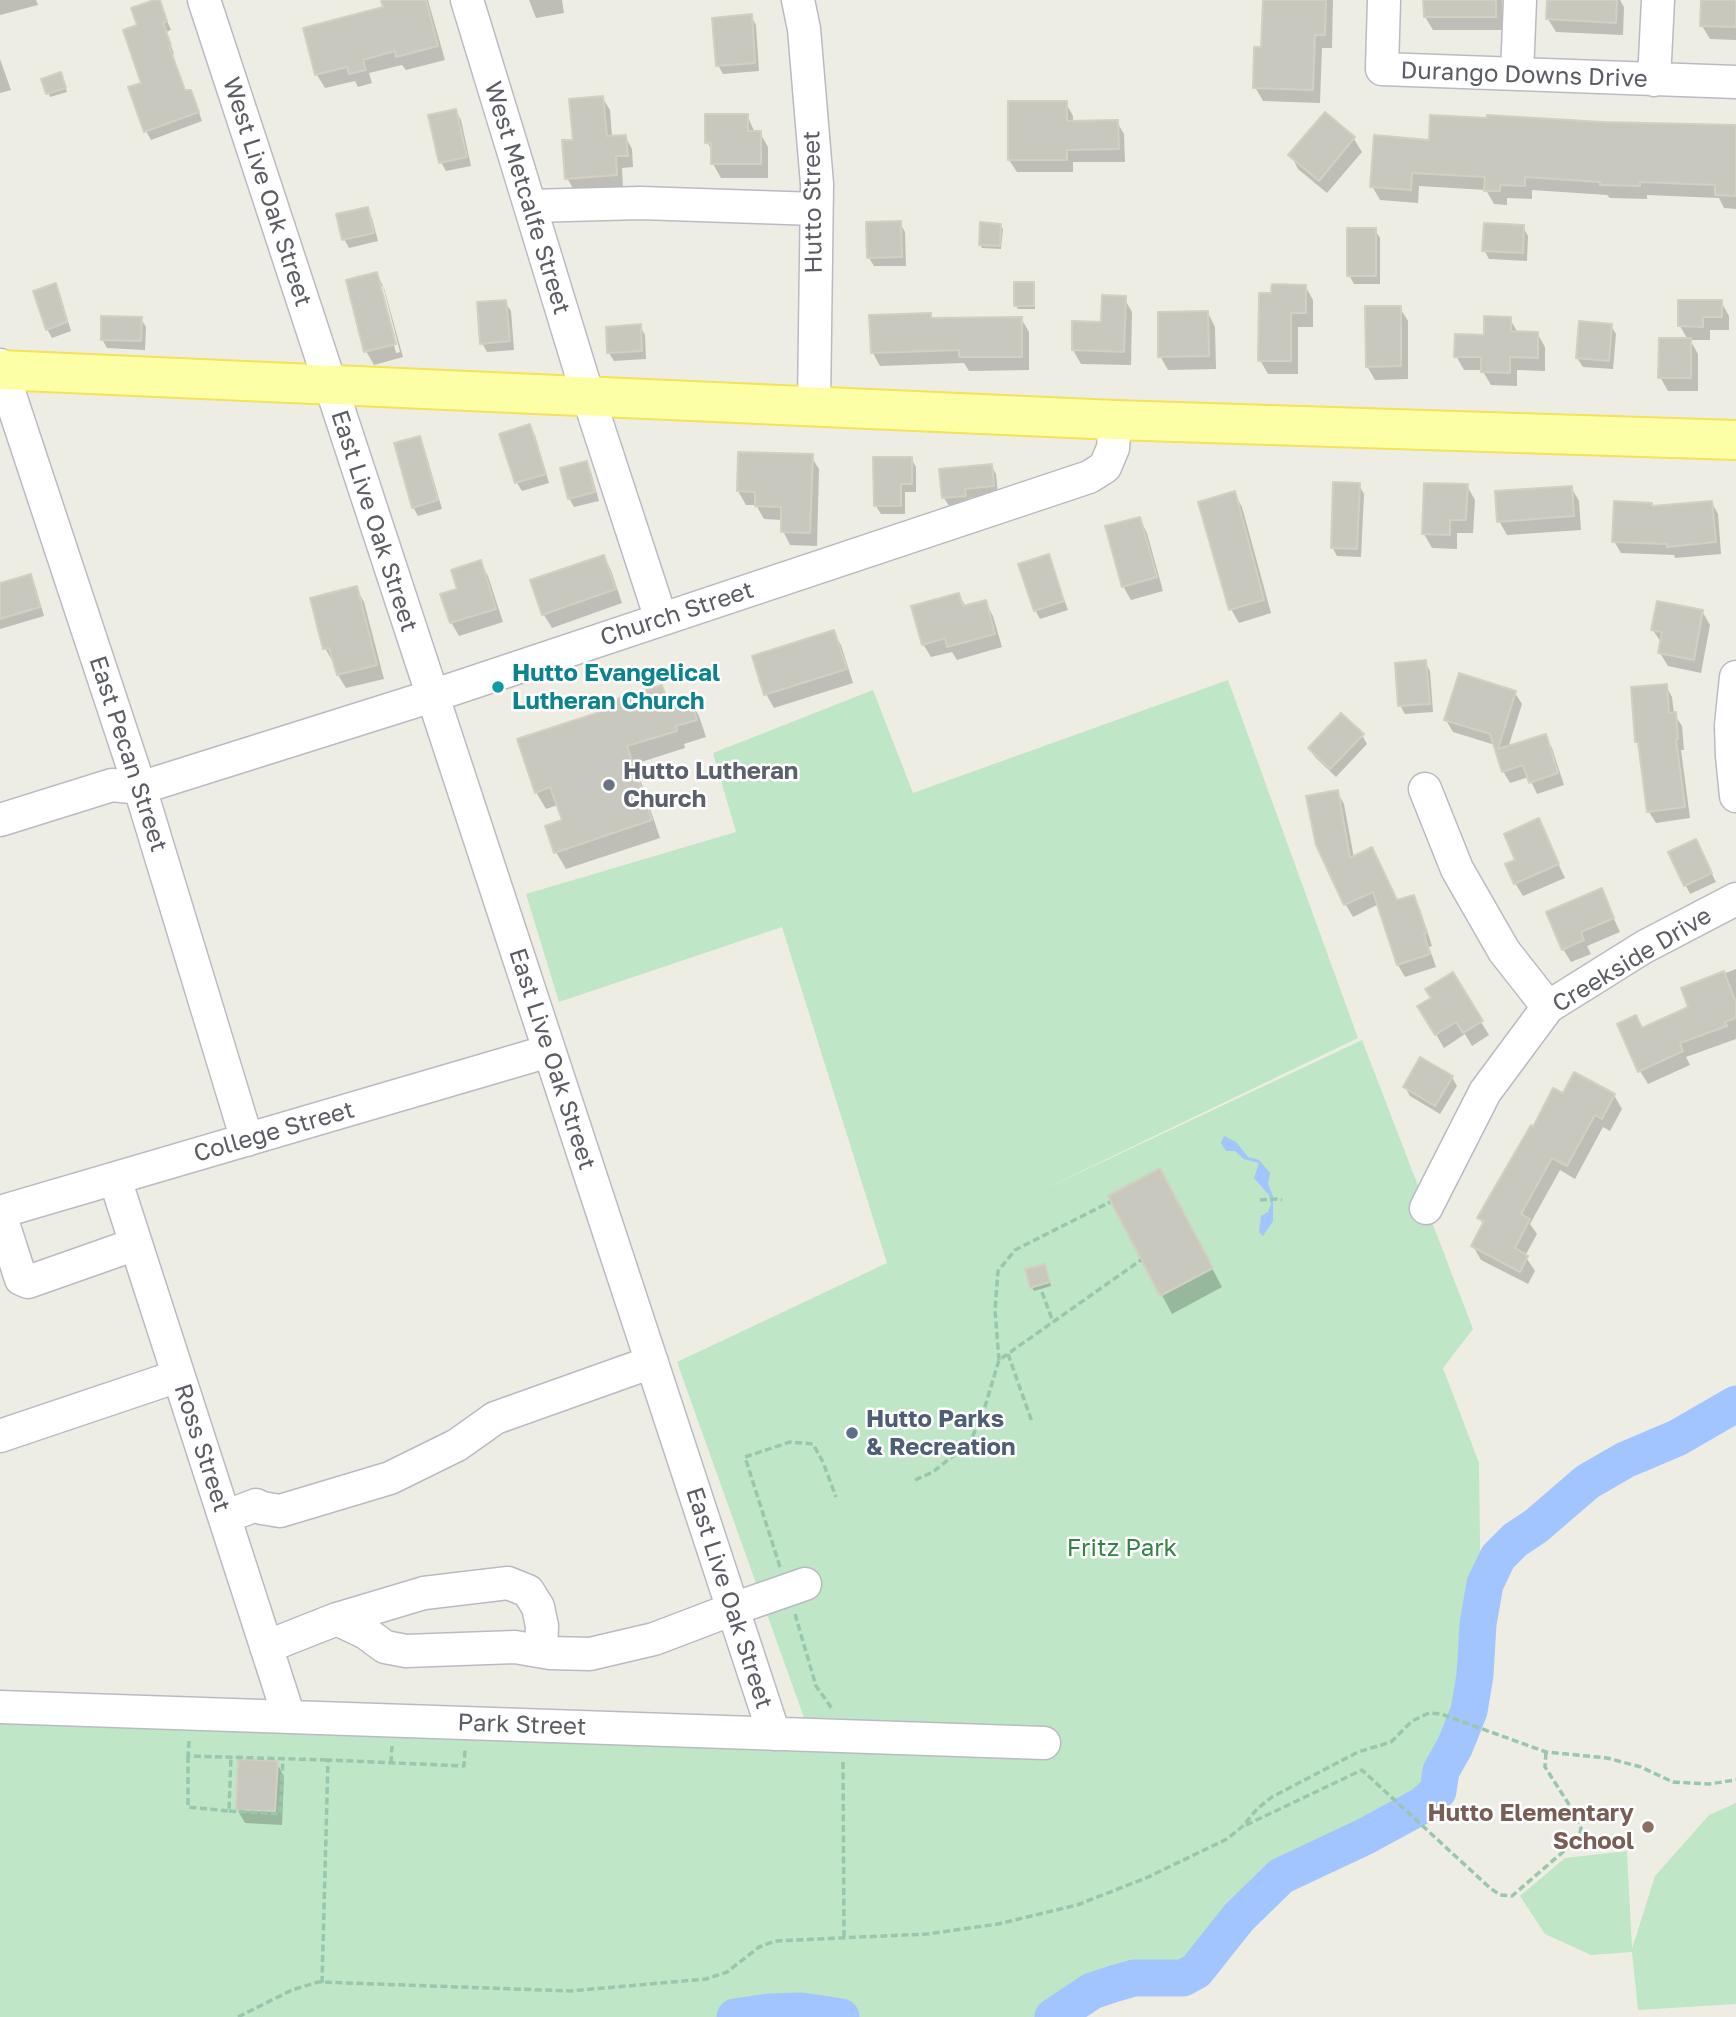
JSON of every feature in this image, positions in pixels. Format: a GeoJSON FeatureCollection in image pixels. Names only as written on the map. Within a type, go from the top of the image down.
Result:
{"type":"FeatureCollection","features":[{"type":"Feature","properties":{"kind":"main road"},"geometry":{"type":"LineString","coordinates":[[1,369],[1115,420],[1736,440]]}},
{"type":"Feature","properties":{"kind":"street","name":"West Live Oak Street"},"geometry":{"type":"LineString","coordinates":[[205,0],[329,385]]}},
{"type":"Feature","properties":{"kind":"street","name":"West Metcalfe Street"},"geometry":{"type":"LineString","coordinates":[[467,0],[588,396],[661,619]]}},
{"type":"Feature","properties":{"kind":"street","name":"Hutto Street"},"geometry":{"type":"LineString","coordinates":[[798,0],[804,29],[817,184],[814,405]]}},
{"type":"Feature","properties":{"kind":"street","name":"Durango Downs Drive"},"geometry":{"type":"LineString","coordinates":[[1384,0],[1382,69],[1736,82]]}},
{"type":"Feature","properties":{"kind":"street"},"geometry":{"type":"LineString","coordinates":[[1517,74],[1520,0]]}},
{"type":"Feature","properties":{"kind":"street"},"geometry":{"type":"LineString","coordinates":[[1654,80],[1658,0]]}},
{"type":"Feature","properties":{"kind":"street"},"geometry":{"type":"LineString","coordinates":[[530,206],[641,203],[816,209]]}},
{"type":"Feature","properties":{"kind":"street","name":"East Pecan Street"},"geometry":{"type":"LineString","coordinates":[[1,369],[140,788],[247,1140]]}},
{"type":"Feature","properties":{"kind":"street","name":"East Live Oak Street"},"geometry":{"type":"LineString","coordinates":[[329,385],[774,1734]]}},
{"type":"Feature","properties":{"kind":"street","name":"Church Street"},"geometry":{"type":"LineString","coordinates":[[0,820],[112,785],[140,788],[432,696],[1089,477],[1104,467],[1109,458],[1113,448],[1115,420]]}},
{"type":"Feature","properties":{"kind":"street"},"geometry":{"type":"LineString","coordinates":[[1736,677],[1731,725],[1736,796]]}},
{"type":"Feature","properties":{"kind":"street"},"geometry":{"type":"LineString","coordinates":[[1425,789],[1457,869],[1504,951],[1548,1007]]}},
{"type":"Feature","properties":{"kind":"street","name":"Creekside Drive"},"geometry":{"type":"LineString","coordinates":[[1426,1208],[1485,1092],[1548,1007],[1644,947],[1736,899]]}},
{"type":"Feature","properties":{"kind":"street","name":"College Street"},"geometry":{"type":"LineString","coordinates":[[0,1213],[549,1051]]}},
{"type":"Feature","properties":{"kind":"street","name":"Ross Street"},"geometry":{"type":"LineString","coordinates":[[115,1179],[289,1717]]}},
{"type":"Feature","properties":{"kind":"street"},"geometry":{"type":"LineString","coordinates":[[0,1213],[21,1279],[28,1282],[136,1244]]}},
{"type":"Feature","properties":{"kind":"street"},"geometry":{"type":"LineString","coordinates":[[225,1517],[256,1505],[280,1511],[390,1478],[457,1445],[495,1418],[652,1362]]}},
{"type":"Feature","properties":{"kind":"street"},"geometry":{"type":"LineString","coordinates":[[0,1436],[178,1376]]}},
{"type":"Feature","properties":{"kind":"street"},"geometry":{"type":"LineString","coordinates":[[266,1647],[338,1619],[424,1593],[508,1583],[528,1591],[538,1607],[542,1626],[541,1651]]}},
{"type":"Feature","properties":{"kind":"street"},"geometry":{"type":"LineString","coordinates":[[338,1619],[366,1633],[385,1647],[406,1651],[515,1647],[590,1654],[654,1639],[797,1588]]}},
{"type":"Feature","properties":{"kind":"street","name":"Park Street"},"geometry":{"type":"LineString","coordinates":[[0,1707],[1044,1743]]}},
{"type":"Feature","properties":{"kind":"path"},"geometry":{"type":"LineString","coordinates":[[1262,1200],[1280,1199]]}},
{"type":"Feature","properties":{"kind":"path"},"geometry":{"type":"LineString","coordinates":[[915,1480],[933,1472],[970,1442],[984,1413],[999,1360],[995,1310],[998,1271],[1014,1250],[1110,1202]]}},
{"type":"Feature","properties":{"kind":"path"},"geometry":{"type":"LineString","coordinates":[[999,1360],[1141,1260]]}},
{"type":"Feature","properties":{"kind":"path"},"geometry":{"type":"LineString","coordinates":[[1042,1292],[1054,1322]]}},
{"type":"Feature","properties":{"kind":"path"},"geometry":{"type":"LineString","coordinates":[[1008,1354],[1032,1422]]}},
{"type":"Feature","properties":{"kind":"path"},"geometry":{"type":"LineString","coordinates":[[797,1588],[745,1457],[790,1442],[813,1444],[836,1497]]}},
{"type":"Feature","properties":{"kind":"path"},"geometry":{"type":"LineString","coordinates":[[238,2017],[292,1990],[322,1983],[570,1991],[706,1979],[727,1972],[759,1947],[775,1941],[927,1934],[998,1924],[1077,1905],[1146,1878],[1227,1839],[1272,1797],[1358,1752],[1391,1742],[1420,1715],[1429,1713],[1441,1714],[1546,1752],[1607,1758],[1641,1767],[1673,1782],[1709,1784],[1736,1780]]}},
{"type":"Feature","properties":{"kind":"path"},"geometry":{"type":"LineString","coordinates":[[189,1741],[188,1807],[280,1814],[283,1759]]}},
{"type":"Feature","properties":{"kind":"path"},"geometry":{"type":"LineString","coordinates":[[188,1756],[464,1766],[465,1748]]}},
{"type":"Feature","properties":{"kind":"path"},"geometry":{"type":"LineString","coordinates":[[1243,1826],[1362,1770],[1500,1895],[1511,1896],[1579,1838],[1581,1828],[1577,1817],[1545,1767],[1546,1752]]}},
{"type":"Feature","properties":{"kind":"path"},"geometry":{"type":"LineString","coordinates":[[229,1811],[231,1757]]}},
{"type":"Feature","properties":{"kind":"path"},"geometry":{"type":"LineString","coordinates":[[322,1983],[328,1760]]}},
{"type":"Feature","properties":{"kind":"green space","name":"Fritz Park"},"geometry":{"type":"Polygon","coordinates":[[[1228,680],[1358,1038],[1034,1194],[1362,1040],[1473,1329],[1443,1368],[1479,1463],[1482,1704],[1436,1815],[1247,1903],[1198,1969],[1102,1988],[1052,2017],[0,2017],[0,1716],[813,1743],[677,1362],[887,1263],[782,927],[559,1002],[526,894],[736,832],[713,753],[873,690],[913,793],[1228,680]]]}},
{"type":"Feature","properties":{"kind":"green space"},"geometry":{"type":"Polygon","coordinates":[[[1736,1803],[1736,2004],[1638,2010],[1632,1952],[1591,1955],[1545,1934],[1520,1896],[1565,1858],[1627,1851],[1632,1949],[1655,1876],[1709,1815],[1736,1803]]]}},
{"type":"Feature","properties":{"kind":"water"},"geometry":{"type":"Polygon","coordinates":[[[1224,1136],[1236,1142],[1248,1157],[1259,1160],[1270,1173],[1268,1184],[1273,1196],[1273,1221],[1263,1236],[1259,1232],[1261,1216],[1268,1212],[1271,1205],[1269,1195],[1254,1178],[1259,1163],[1244,1159],[1235,1151],[1226,1151],[1221,1143],[1224,1136]]]}},
{"type":"Feature","properties":{"kind":"building"},"geometry":{"type":"Polygon","coordinates":[[[160,0],[167,21],[163,23],[171,45],[169,46],[185,90],[191,90],[199,112],[144,132],[128,87],[141,83],[123,30],[137,25],[131,8],[160,0]]]}},
{"type":"Feature","properties":{"kind":"building"},"geometry":{"type":"Polygon","coordinates":[[[381,0],[426,0],[438,46],[396,57],[395,51],[363,60],[366,70],[349,74],[347,67],[315,75],[303,28],[383,7],[381,0]]]}},
{"type":"Feature","properties":{"kind":"building"},"geometry":{"type":"Polygon","coordinates":[[[1263,0],[1326,0],[1325,35],[1315,35],[1313,90],[1253,88],[1254,47],[1261,47],[1263,0]]]}},
{"type":"Feature","properties":{"kind":"building"},"geometry":{"type":"Polygon","coordinates":[[[1423,0],[1496,0],[1496,17],[1424,17],[1423,0]]]}},
{"type":"Feature","properties":{"kind":"building"},"geometry":{"type":"Polygon","coordinates":[[[1547,0],[1617,0],[1616,23],[1546,19],[1547,0]]]}},
{"type":"Feature","properties":{"kind":"building"},"geometry":{"type":"Polygon","coordinates":[[[1701,0],[1736,0],[1736,27],[1700,26],[1701,0]]]}},
{"type":"Feature","properties":{"kind":"building"},"geometry":{"type":"Polygon","coordinates":[[[752,14],[755,63],[716,66],[712,18],[752,14]]]}},
{"type":"Feature","properties":{"kind":"building"},"geometry":{"type":"Polygon","coordinates":[[[61,72],[66,88],[46,94],[41,79],[61,72]]]}},
{"type":"Feature","properties":{"kind":"building"},"geometry":{"type":"Polygon","coordinates":[[[603,96],[607,136],[626,135],[628,156],[616,156],[617,175],[565,179],[562,140],[573,140],[569,99],[603,96]]]}},
{"type":"Feature","properties":{"kind":"building"},"geometry":{"type":"Polygon","coordinates":[[[1008,101],[1067,101],[1067,121],[1118,120],[1119,149],[1067,150],[1067,160],[1008,160],[1008,101]]]}},
{"type":"Feature","properties":{"kind":"building"},"geometry":{"type":"Polygon","coordinates":[[[456,109],[467,157],[439,163],[428,115],[456,109]]]}},
{"type":"Feature","properties":{"kind":"building"},"geometry":{"type":"Polygon","coordinates":[[[1325,112],[1355,137],[1319,181],[1288,155],[1325,112]]]}},
{"type":"Feature","properties":{"kind":"building"},"geometry":{"type":"Polygon","coordinates":[[[705,114],[748,114],[748,131],[761,131],[761,164],[711,164],[711,143],[705,143],[705,114]]]}},
{"type":"Feature","properties":{"kind":"building"},"geometry":{"type":"Polygon","coordinates":[[[1430,115],[1736,125],[1736,196],[1715,195],[1715,185],[1640,182],[1640,186],[1600,185],[1600,182],[1525,177],[1525,186],[1500,185],[1500,191],[1484,191],[1485,177],[1412,173],[1411,190],[1370,187],[1374,135],[1429,140],[1430,115]]]}},
{"type":"Feature","properties":{"kind":"building"},"geometry":{"type":"Polygon","coordinates":[[[368,207],[374,233],[342,240],[336,214],[368,207]]]}},
{"type":"Feature","properties":{"kind":"building"},"geometry":{"type":"Polygon","coordinates":[[[901,221],[902,257],[867,258],[866,222],[901,221]]]}},
{"type":"Feature","properties":{"kind":"building"},"geometry":{"type":"Polygon","coordinates":[[[980,222],[1001,224],[1000,246],[979,245],[980,222]]]}},
{"type":"Feature","properties":{"kind":"building"},"geometry":{"type":"Polygon","coordinates":[[[1484,223],[1524,225],[1523,253],[1482,251],[1484,223]]]}},
{"type":"Feature","properties":{"kind":"building"},"geometry":{"type":"Polygon","coordinates":[[[1347,228],[1376,228],[1376,276],[1347,276],[1347,228]]]}},
{"type":"Feature","properties":{"kind":"building"},"geometry":{"type":"Polygon","coordinates":[[[377,272],[396,344],[364,352],[346,280],[377,272]]]}},
{"type":"Feature","properties":{"kind":"building"},"geometry":{"type":"Polygon","coordinates":[[[1014,282],[1034,282],[1034,306],[1014,306],[1014,282]]]}},
{"type":"Feature","properties":{"kind":"building"},"geometry":{"type":"Polygon","coordinates":[[[56,283],[67,322],[46,330],[33,291],[56,283]]]}},
{"type":"Feature","properties":{"kind":"building"},"geometry":{"type":"Polygon","coordinates":[[[1272,284],[1306,285],[1306,313],[1291,313],[1291,361],[1258,361],[1259,293],[1271,293],[1272,284]]]}},
{"type":"Feature","properties":{"kind":"building"},"geometry":{"type":"Polygon","coordinates":[[[1102,295],[1126,296],[1124,352],[1072,350],[1072,321],[1101,322],[1102,295]]]}},
{"type":"Feature","properties":{"kind":"building"},"geometry":{"type":"Polygon","coordinates":[[[506,300],[510,341],[480,344],[477,302],[506,300]]]}},
{"type":"Feature","properties":{"kind":"building"},"geometry":{"type":"Polygon","coordinates":[[[1678,300],[1722,300],[1722,317],[1703,317],[1703,327],[1678,326],[1678,300]]]}},
{"type":"Feature","properties":{"kind":"building"},"geometry":{"type":"Polygon","coordinates":[[[1365,306],[1401,306],[1401,366],[1366,367],[1365,306]]]}},
{"type":"Feature","properties":{"kind":"building"},"geometry":{"type":"Polygon","coordinates":[[[1208,311],[1209,356],[1158,357],[1158,312],[1208,311]]]}},
{"type":"Feature","properties":{"kind":"building"},"geometry":{"type":"Polygon","coordinates":[[[931,313],[931,318],[1022,317],[1022,357],[959,357],[959,350],[871,353],[869,315],[931,313]]]}},
{"type":"Feature","properties":{"kind":"building"},"geometry":{"type":"Polygon","coordinates":[[[101,316],[142,317],[141,341],[101,340],[101,316]]]}},
{"type":"Feature","properties":{"kind":"building"},"geometry":{"type":"Polygon","coordinates":[[[1484,316],[1511,317],[1511,331],[1538,332],[1538,358],[1510,357],[1510,373],[1481,372],[1481,357],[1454,357],[1455,334],[1484,335],[1484,316]]]}},
{"type":"Feature","properties":{"kind":"building"},"geometry":{"type":"Polygon","coordinates":[[[1579,321],[1612,324],[1609,361],[1576,358],[1579,321]]]}},
{"type":"Feature","properties":{"kind":"building"},"geometry":{"type":"Polygon","coordinates":[[[641,324],[642,351],[607,353],[606,327],[641,324]]]}},
{"type":"Feature","properties":{"kind":"building"},"geometry":{"type":"Polygon","coordinates":[[[1659,338],[1691,338],[1691,378],[1658,378],[1659,338]]]}},
{"type":"Feature","properties":{"kind":"building"},"geometry":{"type":"Polygon","coordinates":[[[530,424],[546,474],[515,483],[499,434],[530,424]]]}},
{"type":"Feature","properties":{"kind":"building"},"geometry":{"type":"Polygon","coordinates":[[[420,436],[438,500],[412,508],[394,443],[420,436]]]}},
{"type":"Feature","properties":{"kind":"building"},"geometry":{"type":"Polygon","coordinates":[[[738,452],[813,454],[810,533],[781,532],[781,507],[755,506],[755,492],[737,491],[738,452]]]}},
{"type":"Feature","properties":{"kind":"building"},"geometry":{"type":"Polygon","coordinates":[[[873,457],[912,457],[912,484],[901,484],[901,506],[874,506],[873,457]]]}},
{"type":"Feature","properties":{"kind":"building"},"geometry":{"type":"Polygon","coordinates":[[[587,461],[595,492],[568,499],[560,468],[587,461]]]}},
{"type":"Feature","properties":{"kind":"building"},"geometry":{"type":"Polygon","coordinates":[[[992,464],[994,486],[965,489],[966,496],[942,498],[939,469],[992,464]]]}},
{"type":"Feature","properties":{"kind":"building"},"geometry":{"type":"Polygon","coordinates":[[[1333,482],[1360,483],[1357,549],[1331,548],[1333,482]]]}},
{"type":"Feature","properties":{"kind":"building"},"geometry":{"type":"Polygon","coordinates":[[[1424,483],[1468,484],[1466,520],[1450,520],[1450,535],[1422,534],[1424,483]]]}},
{"type":"Feature","properties":{"kind":"building"},"geometry":{"type":"Polygon","coordinates":[[[1572,486],[1574,516],[1497,522],[1495,491],[1572,486]]]}},
{"type":"Feature","properties":{"kind":"building"},"geometry":{"type":"Polygon","coordinates":[[[1235,491],[1264,600],[1229,610],[1198,502],[1235,491]]]}},
{"type":"Feature","properties":{"kind":"building"},"geometry":{"type":"Polygon","coordinates":[[[1614,501],[1652,503],[1652,506],[1712,501],[1716,542],[1667,547],[1667,544],[1612,542],[1614,501]]]}},
{"type":"Feature","properties":{"kind":"building"},"geometry":{"type":"Polygon","coordinates":[[[1140,517],[1157,577],[1122,587],[1105,526],[1140,517]]]}},
{"type":"Feature","properties":{"kind":"building"},"geometry":{"type":"Polygon","coordinates":[[[1049,554],[1064,601],[1034,611],[1018,564],[1049,554]]]}},
{"type":"Feature","properties":{"kind":"building"},"geometry":{"type":"Polygon","coordinates":[[[604,555],[616,589],[542,615],[530,580],[604,555]]]}},
{"type":"Feature","properties":{"kind":"building"},"geometry":{"type":"Polygon","coordinates":[[[481,560],[496,609],[450,623],[440,594],[457,589],[451,570],[481,560]]]}},
{"type":"Feature","properties":{"kind":"building"},"geometry":{"type":"Polygon","coordinates":[[[31,574],[40,607],[0,619],[0,583],[31,574]]]}},
{"type":"Feature","properties":{"kind":"building"},"geometry":{"type":"Polygon","coordinates":[[[357,586],[377,665],[337,675],[329,648],[323,649],[310,598],[357,586]]]}},
{"type":"Feature","properties":{"kind":"building"},"geometry":{"type":"Polygon","coordinates":[[[959,593],[963,606],[986,600],[995,634],[947,647],[945,638],[922,645],[911,606],[959,593]]]}},
{"type":"Feature","properties":{"kind":"building"},"geometry":{"type":"Polygon","coordinates":[[[1657,601],[1703,610],[1694,660],[1658,653],[1662,632],[1651,630],[1657,601]]]}},
{"type":"Feature","properties":{"kind":"building"},"geometry":{"type":"Polygon","coordinates":[[[834,630],[847,669],[764,695],[752,656],[834,630]]]}},
{"type":"Feature","properties":{"kind":"building"},"geometry":{"type":"Polygon","coordinates":[[[1426,660],[1430,704],[1398,706],[1395,663],[1426,660]]]}},
{"type":"Feature","properties":{"kind":"building"},"geometry":{"type":"Polygon","coordinates":[[[1459,673],[1516,691],[1498,749],[1546,734],[1558,773],[1529,783],[1523,765],[1502,772],[1490,734],[1444,720],[1459,673]]]}},
{"type":"Feature","properties":{"kind":"building"},"geometry":{"type":"Polygon","coordinates":[[[1667,684],[1669,713],[1676,712],[1676,739],[1685,807],[1647,812],[1638,742],[1635,742],[1631,687],[1667,684]]]}},
{"type":"Feature","properties":{"kind":"building","name":"Hutto Lutheran Church"},"geometry":{"type":"Polygon","coordinates":[[[662,685],[668,704],[690,697],[697,720],[676,726],[677,731],[627,746],[652,820],[554,853],[545,826],[562,820],[550,787],[535,793],[517,739],[615,707],[613,700],[662,685]]]}},
{"type":"Feature","properties":{"kind":"building"},"geometry":{"type":"Polygon","coordinates":[[[1341,713],[1364,734],[1330,769],[1308,748],[1341,713]]]}},
{"type":"Feature","properties":{"kind":"building"},"geometry":{"type":"Polygon","coordinates":[[[1338,790],[1350,858],[1372,847],[1397,900],[1414,895],[1427,933],[1424,934],[1430,954],[1397,965],[1373,892],[1344,905],[1316,845],[1306,796],[1338,790]]]}},
{"type":"Feature","properties":{"kind":"building"},"geometry":{"type":"Polygon","coordinates":[[[1539,818],[1559,864],[1514,884],[1505,864],[1515,860],[1504,834],[1539,818]]]}},
{"type":"Feature","properties":{"kind":"building"},"geometry":{"type":"Polygon","coordinates":[[[1696,839],[1712,873],[1684,886],[1668,852],[1696,839]]]}},
{"type":"Feature","properties":{"kind":"building"},"geometry":{"type":"Polygon","coordinates":[[[1602,888],[1614,918],[1581,932],[1584,940],[1562,950],[1546,912],[1602,888]]]}},
{"type":"Feature","properties":{"kind":"building"},"geometry":{"type":"Polygon","coordinates":[[[1724,971],[1736,1003],[1736,1018],[1725,1022],[1727,1026],[1680,1043],[1683,1051],[1638,1072],[1617,1024],[1636,1015],[1642,1028],[1688,1007],[1681,988],[1724,971]]]}},
{"type":"Feature","properties":{"kind":"building"},"geometry":{"type":"Polygon","coordinates":[[[1453,972],[1483,1021],[1463,1033],[1456,1022],[1435,1035],[1417,1006],[1431,998],[1425,989],[1453,972]]]}},
{"type":"Feature","properties":{"kind":"building"},"geometry":{"type":"Polygon","coordinates":[[[1420,1057],[1453,1076],[1435,1106],[1403,1087],[1420,1057]]]}},
{"type":"Feature","properties":{"kind":"building"},"geometry":{"type":"Polygon","coordinates":[[[1574,1072],[1615,1094],[1602,1119],[1595,1115],[1567,1166],[1552,1158],[1521,1214],[1530,1219],[1515,1248],[1528,1256],[1520,1272],[1471,1246],[1484,1221],[1477,1218],[1531,1125],[1533,1127],[1553,1088],[1563,1093],[1574,1072]]]}},
{"type":"Feature","properties":{"kind":"building"},"geometry":{"type":"Polygon","coordinates":[[[1160,1168],[1213,1268],[1160,1296],[1108,1196],[1160,1168]]]}},
{"type":"Feature","properties":{"kind":"building"},"geometry":{"type":"Polygon","coordinates":[[[1045,1264],[1050,1282],[1030,1288],[1025,1269],[1045,1264]]]}},
{"type":"Feature","properties":{"kind":"building"},"geometry":{"type":"Polygon","coordinates":[[[238,1759],[278,1761],[275,1811],[236,1810],[238,1759]]]}},
{"type":"Feature","properties":{"kind":"waterway"},"geometry":{"type":"LineString","coordinates":[[1053,2017],[1092,1991],[1113,1984],[1134,1978],[1183,1978],[1196,1971],[1239,1917],[1281,1876],[1364,1837],[1423,1805],[1438,1791],[1441,1771],[1455,1746],[1469,1711],[1485,1584],[1498,1557],[1587,1482],[1625,1460],[1677,1438],[1736,1404]]}},
{"type":"Feature","properties":{"kind":"waterway"},"geometry":{"type":"LineString","coordinates":[[735,2017],[802,2011],[841,2017]]}},
{"type":"Feature","properties":{"kind":"place","name":"Hutto Evangelical Lutheran Church"},"geometry":{"type":"Point","coordinates":[498,687]}},
{"type":"Feature","properties":{"kind":"place","name":"Hutto Lutheran Church"},"geometry":{"type":"Point","coordinates":[609,785]}},
{"type":"Feature","properties":{"kind":"place","name":"Hutto Parks & Recreation"},"geometry":{"type":"Point","coordinates":[852,1433]}},
{"type":"Feature","properties":{"kind":"place","name":"Hutto Elementary School"},"geometry":{"type":"Point","coordinates":[1648,1827]}}]}
